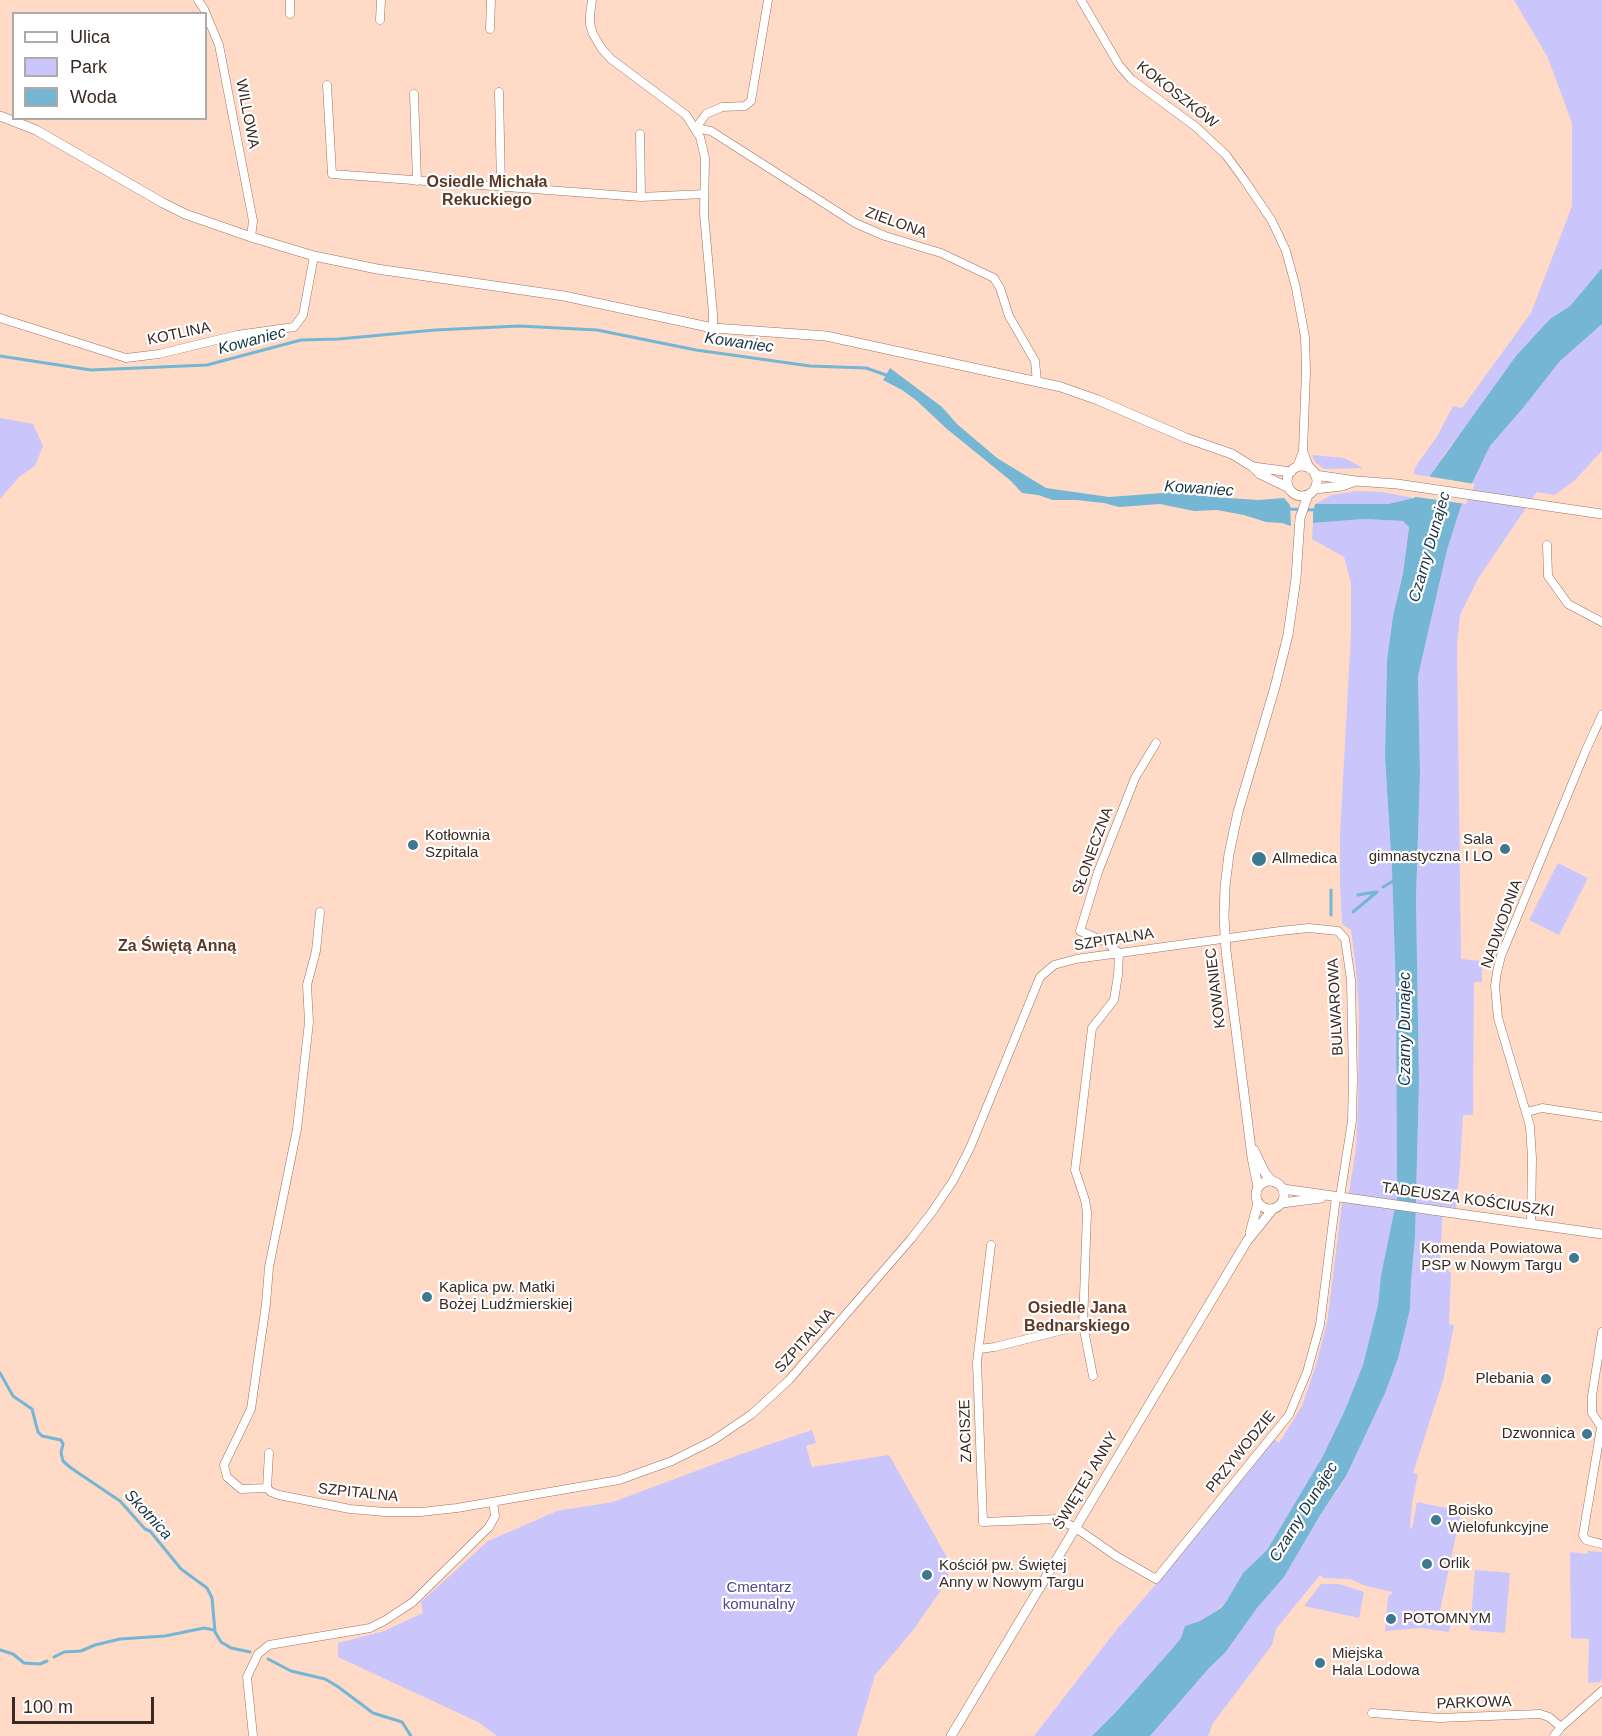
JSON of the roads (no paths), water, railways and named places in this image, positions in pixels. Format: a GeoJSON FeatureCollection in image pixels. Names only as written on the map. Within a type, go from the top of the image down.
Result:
{"type":"FeatureCollection","features":[{"type":"Feature","properties":{"kind":"street"},"geometry":{"type":"LineString","coordinates":[[290,0],[290,14]]}},
{"type":"Feature","properties":{"kind":"street"},"geometry":{"type":"LineString","coordinates":[[380,20],[381,0]]}},
{"type":"Feature","properties":{"kind":"street"},"geometry":{"type":"LineString","coordinates":[[490,29],[491,0]]}},
{"type":"Feature","properties":{"kind":"street","name":"ZIELONA"},"geometry":{"type":"LineString","coordinates":[[592,0],[590,24],[602,50],[686,115],[696,128],[703,146],[705,158],[704,214],[713,328]]}},
{"type":"Feature","properties":{"kind":"street"},"geometry":{"type":"LineString","coordinates":[[696,128],[706,114],[722,107],[745,106],[751,101],[768,0]]}},
{"type":"Feature","properties":{"kind":"street","name":"KOKOSZKÓW"},"geometry":{"type":"LineString","coordinates":[[1081,0],[1119,65],[1131,79],[1213,141],[1245,181],[1272,221],[1286,251],[1305,328],[1303,451],[1294,469]]}},
{"type":"Feature","properties":{"kind":"street","name":"WILLOWA"},"geometry":{"type":"LineString","coordinates":[[207,16],[219,45],[253,221],[250,237]]}},
{"type":"Feature","properties":{"kind":"street"},"geometry":{"type":"LineString","coordinates":[[327,85],[332,174],[641,197],[704,194]]}},
{"type":"Feature","properties":{"kind":"street"},"geometry":{"type":"LineString","coordinates":[[499,92],[501,187]]}},
{"type":"Feature","properties":{"kind":"street"},"geometry":{"type":"LineString","coordinates":[[414,94],[417,181]]}},
{"type":"Feature","properties":{"kind":"street"},"geometry":{"type":"LineString","coordinates":[[0,116],[36,130],[163,203],[204,221],[314,256],[376,268],[564,296],[713,328],[826,336],[1061,387],[1105,402],[1186,438],[1232,454],[1260,474],[1300,496],[1356,481]]}},
{"type":"Feature","properties":{"kind":"street","name":"ZIELONA"},"geometry":{"type":"LineString","coordinates":[[696,128],[711,131],[855,223],[885,236],[941,253],[993,278],[1000,288],[1009,316],[1035,361],[1037,382]]}},
{"type":"Feature","properties":{"kind":"street"},"geometry":{"type":"LineString","coordinates":[[640,134],[641,197]]}},
{"type":"Feature","properties":{"kind":"street","name":"KOTLINA"},"geometry":{"type":"LineString","coordinates":[[0,318],[126,358],[159,354],[237,335],[294,327],[303,315],[314,256]]}},
{"type":"Feature","properties":{"kind":"street","name":"KOKOSZKÓW"},"geometry":{"type":"LineString","coordinates":[[1303,451],[1312,472]]}},
{"type":"Feature","properties":{"kind":"street"},"geometry":{"type":"LineString","coordinates":[[1253,467],[1294,469],[1304,467],[1312,472],[1356,481],[1397,484],[1602,514]]}},
{"type":"Feature","properties":{"kind":"street"},"geometry":{"type":"LineString","coordinates":[[1291,490],[1287,481],[1294,469]]}},
{"type":"Feature","properties":{"kind":"street"},"geometry":{"type":"LineString","coordinates":[[1311,492],[1316,482],[1312,472]]}},
{"type":"Feature","properties":{"kind":"street","name":"KOWANIEC"},"geometry":{"type":"LineString","coordinates":[[1258,1187],[1225,939],[1225,887],[1230,845],[1238,812],[1288,635],[1296,585],[1300,531],[1300,518],[1291,490]]}},
{"type":"Feature","properties":{"kind":"street","name":"KOWANIEC"},"geometry":{"type":"LineString","coordinates":[[1300,518],[1311,492]]}},
{"type":"Feature","properties":{"kind":"street"},"geometry":{"type":"LineString","coordinates":[[1547,545],[1548,576],[1568,604],[1602,622]]}},
{"type":"Feature","properties":{"kind":"street","name":"NADWODNIA"},"geometry":{"type":"LineString","coordinates":[[1531,1224],[1530,1126],[1498,1018],[1495,986],[1505,947],[1602,715]]}},
{"type":"Feature","properties":{"kind":"street","name":"SŁONECZNA"},"geometry":{"type":"LineString","coordinates":[[1119,953],[1106,942],[1080,931],[1098,872],[1135,778],[1156,743]]}},
{"type":"Feature","properties":{"kind":"street","name":"SZPITALNA"},"geometry":{"type":"LineString","coordinates":[[320,912],[316,951],[307,985],[309,1022],[297,1129],[269,1267],[251,1409],[224,1465],[227,1477],[241,1489],[267,1488],[279,1495],[350,1509],[385,1512],[441,1510],[619,1480],[681,1457],[741,1422],[770,1398],[800,1368],[911,1239],[948,1189],[970,1148],[1040,977],[1054,965],[1076,959],[1225,939]]}},
{"type":"Feature","properties":{"kind":"street","name":"BULWAROWA"},"geometry":{"type":"LineString","coordinates":[[1225,939],[1309,928],[1338,931],[1345,939],[1352,1000],[1353,1121],[1337,1197]]}},
{"type":"Feature","properties":{"kind":"street"},"geometry":{"type":"LineString","coordinates":[[1093,1376],[1083,1325],[1085,1200],[1075,1170],[1092,1028],[1114,1000],[1119,953]]}},
{"type":"Feature","properties":{"kind":"street"},"geometry":{"type":"LineString","coordinates":[[1527,1112],[1542,1108],[1602,1117]]}},
{"type":"Feature","properties":{"kind":"street","name":"KOWANIEC"},"geometry":{"type":"LineString","coordinates":[[1250,1140],[1272,1181]]}},
{"type":"Feature","properties":{"kind":"street"},"geometry":{"type":"LineString","coordinates":[[1272,1181],[1283,1189],[1284,1196],[1282,1203],[1273,1209],[1265,1208],[1258,1203],[1256,1197],[1258,1187],[1264,1182],[1272,1181]]}},
{"type":"Feature","properties":{"kind":"street","name":"TADEUSZA KOŚCIUSZKI"},"geometry":{"type":"LineString","coordinates":[[1283,1189],[1602,1234]]}},
{"type":"Feature","properties":{"kind":"street","name":"TADEUSZA KOŚCIUSZKI"},"geometry":{"type":"LineString","coordinates":[[1282,1203],[1337,1197]]}},
{"type":"Feature","properties":{"kind":"street","name":"PRZYWODZIE"},"geometry":{"type":"LineString","coordinates":[[1076,1528],[1116,1556],[1156,1579],[1289,1415],[1307,1372],[1320,1325],[1337,1197]]}},
{"type":"Feature","properties":{"kind":"street","name":"ŚWIĘTEJ ANNY"},"geometry":{"type":"LineString","coordinates":[[1247,1241],[1258,1203]]}},
{"type":"Feature","properties":{"kind":"street","name":"ŚWIĘTEJ ANNY"},"geometry":{"type":"LineString","coordinates":[[951,1736],[1247,1241],[1273,1209]]}},
{"type":"Feature","properties":{"kind":"street","name":"ZACISZE"},"geometry":{"type":"LineString","coordinates":[[991,1245],[977,1362],[983,1522],[1058,1520],[1076,1528]]}},
{"type":"Feature","properties":{"kind":"street"},"geometry":{"type":"LineString","coordinates":[[979,1349],[1083,1325]]}},
{"type":"Feature","properties":{"kind":"street"},"geometry":{"type":"LineString","coordinates":[[1602,1332],[1592,1396],[1592,1413],[1601,1428],[1583,1535],[1587,1540],[1602,1544]]}},
{"type":"Feature","properties":{"kind":"street"},"geometry":{"type":"LineString","coordinates":[[267,1488],[269,1453]]}},
{"type":"Feature","properties":{"kind":"street"},"geometry":{"type":"LineString","coordinates":[[254,1736],[247,1677],[258,1653],[269,1645],[370,1628],[384,1621],[413,1602],[489,1527],[495,1516],[493,1502]]}},
{"type":"Feature","properties":{"kind":"street"},"geometry":{"type":"LineString","coordinates":[[1554,1736],[1602,1691]]}},
{"type":"Feature","properties":{"kind":"street","name":"PARKOWA"},"geometry":{"type":"LineString","coordinates":[[1372,1713],[1439,1718],[1540,1714],[1549,1717],[1561,1727]]}},
{"type":"Feature","properties":{"kind":"water","name":"Czarny Dunajec"},"geometry":{"type":"Polygon","coordinates":[[[1602,268],[1602,324],[1560,361],[1490,446],[1461,506],[1447,550],[1418,676],[1420,773],[1416,899],[1419,1082],[1415,1237],[1410,1309],[1398,1358],[1385,1393],[1346,1476],[1284,1577],[1257,1608],[1225,1653],[1150,1736],[1092,1736],[1172,1649],[1181,1638],[1185,1626],[1200,1621],[1221,1608],[1243,1573],[1267,1550],[1323,1456],[1345,1410],[1363,1365],[1378,1305],[1381,1275],[1397,1198],[1396,995],[1385,756],[1387,660],[1409,527],[1403,521],[1364,519],[1313,523],[1315,504],[1388,504],[1414,498],[1516,356],[1550,319],[1570,306],[1602,268]]]}},
{"type":"Feature","properties":{"kind":"water"},"geometry":{"type":"Polygon","coordinates":[[[890,368],[942,407],[957,424],[997,458],[1046,488],[1109,497],[1177,492],[1258,500],[1284,498],[1290,505],[1291,526],[1217,510],[1194,511],[1160,504],[1119,507],[1076,500],[1053,500],[1022,493],[916,400],[883,380],[890,368]]]}},
{"type":"Feature","properties":{"kind":"waterway","name":"Kowaniec"},"geometry":{"type":"LineString","coordinates":[[0,356],[91,370],[207,365],[301,340],[519,326],[597,330],[696,350],[810,366],[866,368],[889,376]]}},
{"type":"Feature","properties":{"kind":"waterway","name":"Kowaniec"},"geometry":{"type":"LineString","coordinates":[[1286,509],[1316,510]]}},
{"type":"Feature","properties":{"kind":"waterway"},"geometry":{"type":"LineString","coordinates":[[1383,887],[1395,880]]}},
{"type":"Feature","properties":{"kind":"waterway"},"geometry":{"type":"LineString","coordinates":[[1331,890],[1331,915]]}},
{"type":"Feature","properties":{"kind":"waterway"},"geometry":{"type":"LineString","coordinates":[[1358,895],[1375,892]]}},
{"type":"Feature","properties":{"kind":"waterway"},"geometry":{"type":"LineString","coordinates":[[1353,912],[1377,892]]}},
{"type":"Feature","properties":{"kind":"waterway","name":"Skotnica"},"geometry":{"type":"LineString","coordinates":[[0,1373],[13,1396],[32,1409],[38,1432],[42,1436],[61,1440],[63,1461],[120,1501],[145,1529],[150,1531],[181,1569],[207,1588],[212,1598],[215,1632],[221,1642],[231,1648],[250,1652]]}},
{"type":"Feature","properties":{"kind":"waterway"},"geometry":{"type":"LineString","coordinates":[[54,1657],[64,1652],[81,1651],[120,1639],[165,1636],[204,1628],[214,1630]]}},
{"type":"Feature","properties":{"kind":"waterway"},"geometry":{"type":"LineString","coordinates":[[0,1650],[13,1654],[24,1663],[40,1664],[47,1661]]}},
{"type":"Feature","properties":{"kind":"waterway","name":"Skotnica"},"geometry":{"type":"LineString","coordinates":[[268,1659],[291,1671],[325,1679],[373,1713],[402,1722],[411,1736]]}},
{"type":"Feature","properties":{"kind":"place","name":"Kotłownia Szpitala"},"geometry":{"type":"Point","coordinates":[413,845]}},
{"type":"Feature","properties":{"kind":"place","name":"Sala gimnastyczna I LO"},"geometry":{"type":"Point","coordinates":[1505,849]}},
{"type":"Feature","properties":{"kind":"place","name":"Allmedica"},"geometry":{"type":"Point","coordinates":[1259,859]}},
{"type":"Feature","properties":{"kind":"place","name":"Komenda Powiatowa PSP w Nowym Targu"},"geometry":{"type":"Point","coordinates":[1574,1258]}},
{"type":"Feature","properties":{"kind":"place","name":"Kaplica pw. Matki Bożej Ludźmierskiej"},"geometry":{"type":"Point","coordinates":[427,1297]}},
{"type":"Feature","properties":{"kind":"place","name":"Plebania"},"geometry":{"type":"Point","coordinates":[1546,1379]}},
{"type":"Feature","properties":{"kind":"place","name":"Dzwonnica"},"geometry":{"type":"Point","coordinates":[1587,1434]}},
{"type":"Feature","properties":{"kind":"place","name":"Boisko Wielofunkcyjne"},"geometry":{"type":"Point","coordinates":[1436,1520]}},
{"type":"Feature","properties":{"kind":"place","name":"Orlik"},"geometry":{"type":"Point","coordinates":[1427,1564]}},
{"type":"Feature","properties":{"kind":"place","name":"Kościół pw. Świętej Anny w Nowym Targu"},"geometry":{"type":"Point","coordinates":[927,1575]}},
{"type":"Feature","properties":{"kind":"place","name":"POTOMNYM"},"geometry":{"type":"Point","coordinates":[1391,1619]}},
{"type":"Feature","properties":{"kind":"place","name":"Miejska Hala Lodowa"},"geometry":{"type":"Point","coordinates":[1320,1663]}},
{"type":"Feature","properties":{"kind":"district","name":"Osiedle Michała Rekuckiego"},"geometry":{"type":"Point","coordinates":[487,192]}},
{"type":"Feature","properties":{"kind":"district","name":"Za Świętą Anną"},"geometry":{"type":"Point","coordinates":[177,947]}},
{"type":"Feature","properties":{"kind":"district","name":"Osiedle Jana Bednarskiego"},"geometry":{"type":"Point","coordinates":[1077,1318]}},
{"type":"Feature","properties":{"kind":"park label","name":"Cmentarz komunalny"},"geometry":{"type":"Point","coordinates":[759,1596]}}]}
